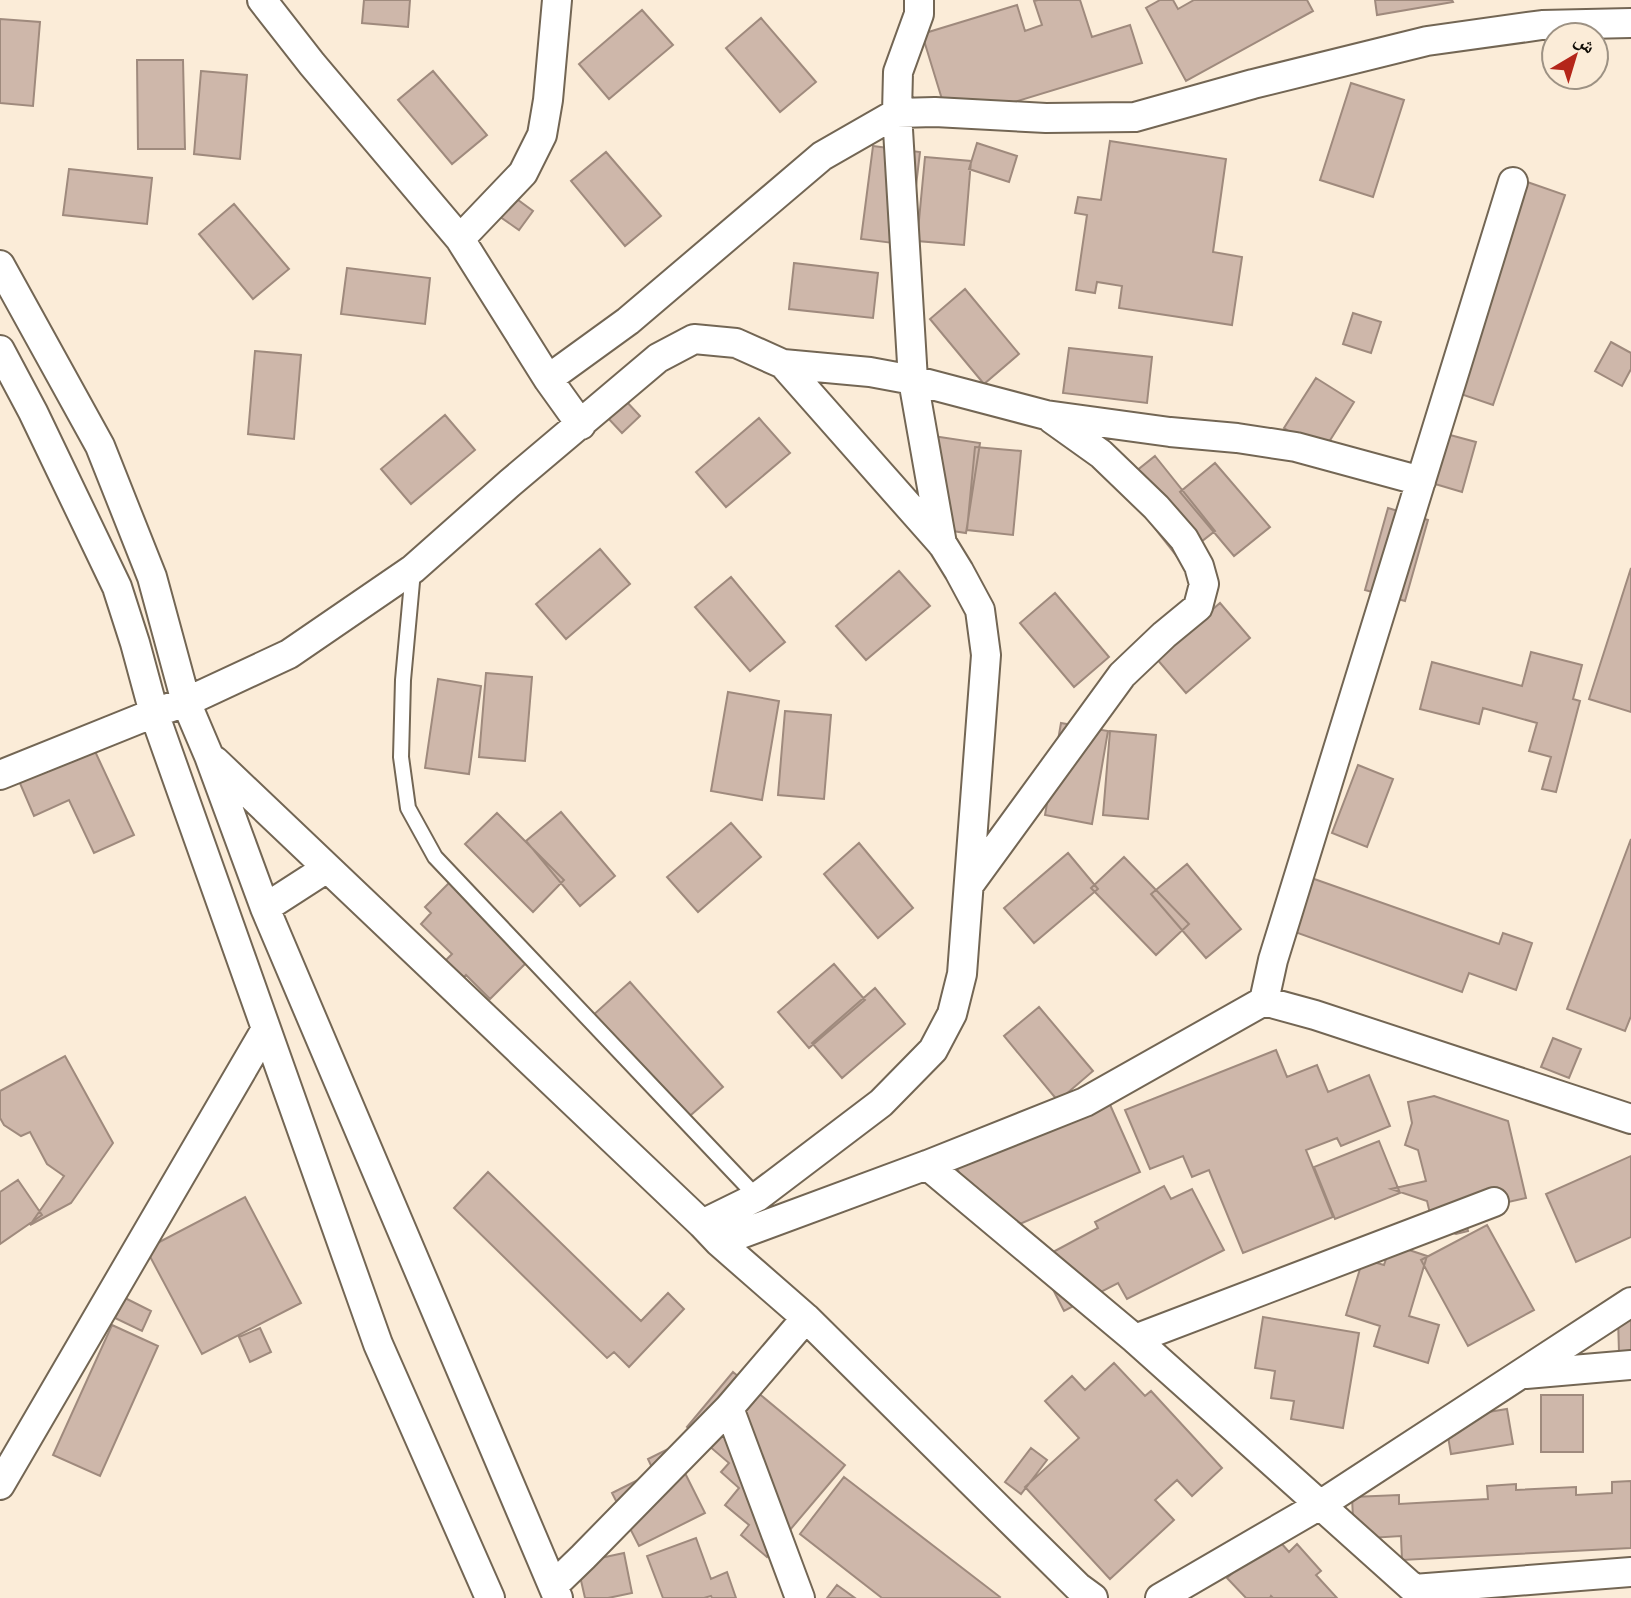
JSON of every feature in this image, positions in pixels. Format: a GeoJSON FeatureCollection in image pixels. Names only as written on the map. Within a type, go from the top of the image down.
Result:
{"type":"FeatureCollection","features":[{"type":"Feature","properties":{"kind":"street"},"geometry":{"type":"LineString","coordinates":[[262,0],[312,64],[460,239],[548,379],[581,425]]}},
{"type":"Feature","properties":{"kind":"street"},"geometry":{"type":"LineString","coordinates":[[460,239],[523,173],[542,135],[557,0]]}},
{"type":"Feature","properties":{"kind":"street"},"geometry":{"type":"LineString","coordinates":[[919,0],[919,14],[898,72],[897,113],[913,380],[943,545]]}},
{"type":"Feature","properties":{"kind":"street"},"geometry":{"type":"LineString","coordinates":[[548,379],[628,321],[822,156],[897,113],[935,112],[1046,118],[1135,117],[1253,84],[1426,41],[1542,26],[1631,23]]}},
{"type":"Feature","properties":{"kind":"street"},"geometry":{"type":"LineString","coordinates":[[1265,1001],[1273,960],[1513,182]]}},
{"type":"Feature","properties":{"kind":"street"},"geometry":{"type":"LineString","coordinates":[[0,265],[100,446],[152,578],[186,702],[209,756],[265,908],[556,1592],[583,1558],[729,1408],[806,1318]]}},
{"type":"Feature","properties":{"kind":"street"},"geometry":{"type":"LineString","coordinates":[[0,775],[186,702],[289,653],[413,569],[657,358],[694,339],[736,343],[783,364],[870,372],[913,380],[1046,415],[1296,447],[1421,481]]}},
{"type":"Feature","properties":{"kind":"street"},"geometry":{"type":"LineString","coordinates":[[0,350],[33,412],[117,587],[154,713],[379,1344],[491,1598]]}},
{"type":"Feature","properties":{"kind":"street"},"geometry":{"type":"LineString","coordinates":[[711,1233],[881,1104],[933,1050],[952,1014],[962,974],[986,655],[981,610],[943,545],[783,364]]}},
{"type":"Feature","properties":{"kind":"street"},"geometry":{"type":"LineString","coordinates":[[969,885],[1122,675],[1198,607],[1204,584],[1199,566],[1184,539],[1156,507],[1101,454],[1046,415]]}},
{"type":"Feature","properties":{"kind":"street"},"geometry":{"type":"LineString","coordinates":[[173,765],[209,756]]}},
{"type":"Feature","properties":{"kind":"street"},"geometry":{"type":"LineString","coordinates":[[209,756],[711,1233],[806,1318],[1081,1594]]}},
{"type":"Feature","properties":{"kind":"street"},"geometry":{"type":"LineString","coordinates":[[265,908],[327,868]]}},
{"type":"Feature","properties":{"kind":"street"},"geometry":{"type":"LineString","coordinates":[[711,1233],[927,1166],[1085,1102],[1265,1001],[1631,1119]]}},
{"type":"Feature","properties":{"kind":"street"},"geometry":{"type":"LineString","coordinates":[[0,1485],[266,1028]]}},
{"type":"Feature","properties":{"kind":"street"},"geometry":{"type":"LineString","coordinates":[[927,1166],[1135,1339],[1419,1594],[1631,1572]]}},
{"type":"Feature","properties":{"kind":"street"},"geometry":{"type":"LineString","coordinates":[[1135,1339],[1494,1202]]}},
{"type":"Feature","properties":{"kind":"street"},"geometry":{"type":"LineString","coordinates":[[1160,1598],[1320,1505],[1631,1302]]}},
{"type":"Feature","properties":{"kind":"street"},"geometry":{"type":"LineString","coordinates":[[1521,1375],[1631,1365]]}},
{"type":"Feature","properties":{"kind":"street"},"geometry":{"type":"LineString","coordinates":[[729,1408],[800,1598]]}},
{"type":"Feature","properties":{"kind":"lane"},"geometry":{"type":"LineString","coordinates":[[413,569],[403,680],[401,757],[408,808],[435,857],[757,1197]]}},
{"type":"Feature","properties":{"kind":"building"},"geometry":{"type":"Polygon","coordinates":[[[364,0],[410,0],[408,27],[362,23],[364,0]]]}},
{"type":"Feature","properties":{"kind":"building"},"geometry":{"type":"Polygon","coordinates":[[[1080,0],[1092,37],[1130,25],[1142,63],[949,122],[922,34],[1017,5],[1025,31],[1042,25],[1034,1],[1080,0]]]}},
{"type":"Feature","properties":{"kind":"building"},"geometry":{"type":"Polygon","coordinates":[[[1160,0],[1173,0],[1178,9],[1194,0],[1307,0],[1313,11],[1186,81],[1146,8],[1160,0]]]}},
{"type":"Feature","properties":{"kind":"building"},"geometry":{"type":"Polygon","coordinates":[[[1375,0],[1452,0],[1453,2],[1377,15],[1375,0]]]}},
{"type":"Feature","properties":{"kind":"building"},"geometry":{"type":"Polygon","coordinates":[[[642,10],[673,45],[609,99],[579,64],[642,10]]]}},
{"type":"Feature","properties":{"kind":"building"},"geometry":{"type":"Polygon","coordinates":[[[761,18],[816,82],[780,112],[726,48],[761,18]]]}},
{"type":"Feature","properties":{"kind":"building"},"geometry":{"type":"Polygon","coordinates":[[[0,19],[40,22],[33,106],[0,103],[0,19]]]}},
{"type":"Feature","properties":{"kind":"building"},"geometry":{"type":"Polygon","coordinates":[[[137,60],[183,60],[185,149],[138,149],[137,60]]]}},
{"type":"Feature","properties":{"kind":"building"},"geometry":{"type":"Polygon","coordinates":[[[201,71],[247,75],[240,159],[194,154],[201,71]]]}},
{"type":"Feature","properties":{"kind":"building"},"geometry":{"type":"Polygon","coordinates":[[[433,71],[487,135],[452,164],[398,100],[433,71]]]}},
{"type":"Feature","properties":{"kind":"building"},"geometry":{"type":"Polygon","coordinates":[[[1351,83],[1404,100],[1373,197],[1320,180],[1351,83]]]}},
{"type":"Feature","properties":{"kind":"building"},"geometry":{"type":"Polygon","coordinates":[[[1110,141],[1226,159],[1213,252],[1242,257],[1232,325],[1119,308],[1122,286],[1097,282],[1095,293],[1076,290],[1087,215],[1075,213],[1078,197],[1101,200],[1110,141]]]}},
{"type":"Feature","properties":{"kind":"building"},"geometry":{"type":"Polygon","coordinates":[[[977,143],[1017,156],[1009,182],[969,169],[977,143]]]}},
{"type":"Feature","properties":{"kind":"building"},"geometry":{"type":"Polygon","coordinates":[[[873,146],[920,152],[909,245],[861,239],[873,146]]]}},
{"type":"Feature","properties":{"kind":"building"},"geometry":{"type":"Polygon","coordinates":[[[606,152],[661,216],[625,246],[571,181],[606,152]]]}},
{"type":"Feature","properties":{"kind":"building"},"geometry":{"type":"Polygon","coordinates":[[[925,157],[971,161],[964,245],[917,241],[925,157]]]}},
{"type":"Feature","properties":{"kind":"building"},"geometry":{"type":"Polygon","coordinates":[[[69,169],[152,178],[147,224],[63,215],[69,169]]]}},
{"type":"Feature","properties":{"kind":"building"},"geometry":{"type":"Polygon","coordinates":[[[1510,176],[1565,195],[1493,405],[1437,386],[1510,176]]]}},
{"type":"Feature","properties":{"kind":"building"},"geometry":{"type":"Polygon","coordinates":[[[510,194],[533,211],[519,230],[496,214],[510,194]]]}},
{"type":"Feature","properties":{"kind":"building"},"geometry":{"type":"Polygon","coordinates":[[[234,204],[289,269],[253,299],[199,234],[234,204]]]}},
{"type":"Feature","properties":{"kind":"building"},"geometry":{"type":"Polygon","coordinates":[[[794,263],[878,273],[873,318],[789,309],[794,263]]]}},
{"type":"Feature","properties":{"kind":"building"},"geometry":{"type":"Polygon","coordinates":[[[347,268],[430,278],[425,324],[341,314],[347,268]]]}},
{"type":"Feature","properties":{"kind":"building"},"geometry":{"type":"Polygon","coordinates":[[[965,289],[1019,354],[984,384],[930,319],[965,289]]]}},
{"type":"Feature","properties":{"kind":"building"},"geometry":{"type":"Polygon","coordinates":[[[1353,313],[1381,322],[1371,353],[1343,344],[1353,313]]]}},
{"type":"Feature","properties":{"kind":"building"},"geometry":{"type":"Polygon","coordinates":[[[1611,342],[1631,353],[1631,369],[1622,386],[1595,371],[1611,342]]]}},
{"type":"Feature","properties":{"kind":"building"},"geometry":{"type":"Polygon","coordinates":[[[1069,348],[1152,357],[1147,403],[1063,393],[1069,348]]]}},
{"type":"Feature","properties":{"kind":"building"},"geometry":{"type":"Polygon","coordinates":[[[255,351],[301,355],[294,439],[248,434],[255,351]]]}},
{"type":"Feature","properties":{"kind":"building"},"geometry":{"type":"Polygon","coordinates":[[[1316,378],[1354,402],[1322,453],[1284,428],[1316,378]]]}},
{"type":"Feature","properties":{"kind":"building"},"geometry":{"type":"Polygon","coordinates":[[[625,400],[640,416],[622,433],[607,417],[625,400]]]}},
{"type":"Feature","properties":{"kind":"building"},"geometry":{"type":"Polygon","coordinates":[[[445,415],[475,450],[411,504],[381,469],[445,415]]]}},
{"type":"Feature","properties":{"kind":"building"},"geometry":{"type":"Polygon","coordinates":[[[759,418],[790,453],[726,507],[696,472],[759,418]]]}},
{"type":"Feature","properties":{"kind":"building"},"geometry":{"type":"Polygon","coordinates":[[[1439,432],[1476,442],[1462,492],[1425,481],[1439,432]]]}},
{"type":"Feature","properties":{"kind":"building"},"geometry":{"type":"Polygon","coordinates":[[[933,436],[980,443],[966,533],[919,526],[933,436]]]}},
{"type":"Feature","properties":{"kind":"building"},"geometry":{"type":"Polygon","coordinates":[[[975,447],[1021,451],[1013,535],[967,530],[975,447]]]}},
{"type":"Feature","properties":{"kind":"building"},"geometry":{"type":"Polygon","coordinates":[[[1155,456],[1215,531],[1179,559],[1120,484],[1155,456]]]}},
{"type":"Feature","properties":{"kind":"building"},"geometry":{"type":"Polygon","coordinates":[[[1215,463],[1270,527],[1234,556],[1180,492],[1215,463]]]}},
{"type":"Feature","properties":{"kind":"building"},"geometry":{"type":"Polygon","coordinates":[[[1388,508],[1428,520],[1405,601],[1365,590],[1388,508]]]}},
{"type":"Feature","properties":{"kind":"building"},"geometry":{"type":"Polygon","coordinates":[[[600,549],[630,584],[566,639],[536,604],[600,549]]]}},
{"type":"Feature","properties":{"kind":"building"},"geometry":{"type":"Polygon","coordinates":[[[1631,568],[1631,712],[1589,699],[1631,568]]]}},
{"type":"Feature","properties":{"kind":"building"},"geometry":{"type":"Polygon","coordinates":[[[899,571],[930,606],[866,660],[836,626],[899,571]]]}},
{"type":"Feature","properties":{"kind":"building"},"geometry":{"type":"Polygon","coordinates":[[[731,577],[785,642],[750,671],[695,607],[731,577]]]}},
{"type":"Feature","properties":{"kind":"building"},"geometry":{"type":"Polygon","coordinates":[[[1055,593],[1109,657],[1074,687],[1020,623],[1055,593]]]}},
{"type":"Feature","properties":{"kind":"building"},"geometry":{"type":"Polygon","coordinates":[[[1220,603],[1250,638],[1186,693],[1156,658],[1220,603]]]}},
{"type":"Feature","properties":{"kind":"building"},"geometry":{"type":"Polygon","coordinates":[[[1531,652],[1582,665],[1573,699],[1580,701],[1556,792],[1542,789],[1551,757],[1529,751],[1537,723],[1483,708],[1479,724],[1420,709],[1432,662],[1522,686],[1531,652]]]}},
{"type":"Feature","properties":{"kind":"building"},"geometry":{"type":"Polygon","coordinates":[[[486,673],[532,677],[525,761],[479,757],[486,673]]]}},
{"type":"Feature","properties":{"kind":"building"},"geometry":{"type":"Polygon","coordinates":[[[438,679],[481,686],[469,774],[425,768],[438,679]]]}},
{"type":"Feature","properties":{"kind":"building"},"geometry":{"type":"Polygon","coordinates":[[[728,692],[779,701],[762,800],[711,791],[728,692]]]}},
{"type":"Feature","properties":{"kind":"building"},"geometry":{"type":"Polygon","coordinates":[[[785,711],[831,715],[824,799],[778,795],[785,711]]]}},
{"type":"Feature","properties":{"kind":"building"},"geometry":{"type":"Polygon","coordinates":[[[1061,723],[1108,731],[1092,824],[1045,815],[1061,723]]]}},
{"type":"Feature","properties":{"kind":"building"},"geometry":{"type":"Polygon","coordinates":[[[1110,731],[1156,735],[1148,819],[1103,815],[1110,731]]]}},
{"type":"Feature","properties":{"kind":"building"},"geometry":{"type":"Polygon","coordinates":[[[93,747],[134,835],[94,853],[69,800],[34,816],[19,781],[93,747]]]}},
{"type":"Feature","properties":{"kind":"building"},"geometry":{"type":"Polygon","coordinates":[[[1358,765],[1393,779],[1367,847],[1332,833],[1358,765]]]}},
{"type":"Feature","properties":{"kind":"building"},"geometry":{"type":"Polygon","coordinates":[[[561,812],[615,876],[580,906],[526,841],[561,812]]]}},
{"type":"Feature","properties":{"kind":"building"},"geometry":{"type":"Polygon","coordinates":[[[497,813],[564,880],[533,912],[465,844],[497,813]]]}},
{"type":"Feature","properties":{"kind":"building"},"geometry":{"type":"Polygon","coordinates":[[[731,823],[761,857],[698,912],[667,877],[731,823]]]}},
{"type":"Feature","properties":{"kind":"building"},"geometry":{"type":"Polygon","coordinates":[[[1631,839],[1631,1016],[1625,1031],[1567,1009],[1631,839]]]}},
{"type":"Feature","properties":{"kind":"building"},"geometry":{"type":"Polygon","coordinates":[[[859,843],[913,908],[878,938],[824,874],[859,843]]]}},
{"type":"Feature","properties":{"kind":"building"},"geometry":{"type":"Polygon","coordinates":[[[1068,853],[1098,889],[1034,943],[1004,908],[1068,853]]]}},
{"type":"Feature","properties":{"kind":"building"},"geometry":{"type":"Polygon","coordinates":[[[1124,857],[1189,924],[1156,955],[1091,888],[1124,857]]]}},
{"type":"Feature","properties":{"kind":"building"},"geometry":{"type":"Polygon","coordinates":[[[1187,864],[1241,929],[1206,958],[1151,894],[1187,864]]]}},
{"type":"Feature","properties":{"kind":"building"},"geometry":{"type":"Polygon","coordinates":[[[1300,874],[1499,944],[1503,933],[1532,943],[1516,990],[1469,973],[1462,992],[1281,927],[1300,874]]]}},
{"type":"Feature","properties":{"kind":"building"},"geometry":{"type":"Polygon","coordinates":[[[451,881],[530,959],[490,999],[466,975],[456,985],[439,967],[452,954],[421,924],[431,913],[425,907],[451,881]]]}},
{"type":"Feature","properties":{"kind":"building"},"geometry":{"type":"Polygon","coordinates":[[[834,964],[865,1000],[809,1048],[778,1012],[834,964]]]}},
{"type":"Feature","properties":{"kind":"building"},"geometry":{"type":"Polygon","coordinates":[[[630,982],[723,1087],[684,1121],[591,1017],[630,982]]]}},
{"type":"Feature","properties":{"kind":"building"},"geometry":{"type":"Polygon","coordinates":[[[875,988],[905,1024],[842,1078],[812,1043],[875,988]]]}},
{"type":"Feature","properties":{"kind":"building"},"geometry":{"type":"Polygon","coordinates":[[[1039,1007],[1093,1071],[1058,1101],[1004,1036],[1039,1007]]]}},
{"type":"Feature","properties":{"kind":"building"},"geometry":{"type":"Polygon","coordinates":[[[1553,1038],[1581,1049],[1569,1078],[1541,1067],[1553,1038]]]}},
{"type":"Feature","properties":{"kind":"building"},"geometry":{"type":"Polygon","coordinates":[[[1276,1050],[1287,1077],[1317,1065],[1328,1092],[1369,1075],[1390,1126],[1341,1146],[1337,1138],[1306,1150],[1333,1217],[1243,1253],[1209,1170],[1192,1177],[1183,1156],[1150,1169],[1125,1110],[1276,1050]]]}},
{"type":"Feature","properties":{"kind":"building"},"geometry":{"type":"Polygon","coordinates":[[[65,1056],[113,1143],[71,1203],[30,1225],[64,1176],[47,1164],[30,1132],[21,1136],[4,1125],[0,1118],[0,1091],[65,1056]]]}},
{"type":"Feature","properties":{"kind":"building"},"geometry":{"type":"Polygon","coordinates":[[[1434,1096],[1508,1121],[1526,1198],[1463,1209],[1468,1231],[1456,1234],[1433,1226],[1427,1201],[1391,1189],[1426,1181],[1418,1150],[1405,1145],[1412,1123],[1408,1102],[1434,1096]]]}},
{"type":"Feature","properties":{"kind":"building"},"geometry":{"type":"Polygon","coordinates":[[[1107,1098],[1140,1172],[1013,1227],[1007,1215],[979,1227],[956,1177],[960,1175],[956,1165],[1107,1098]]]}},
{"type":"Feature","properties":{"kind":"building"},"geometry":{"type":"Polygon","coordinates":[[[1379,1141],[1400,1193],[1335,1219],[1314,1167],[1379,1141]]]}},
{"type":"Feature","properties":{"kind":"building"},"geometry":{"type":"Polygon","coordinates":[[[1631,1156],[1631,1237],[1576,1262],[1546,1194],[1631,1156]]]}},
{"type":"Feature","properties":{"kind":"building"},"geometry":{"type":"Polygon","coordinates":[[[488,1172],[641,1321],[668,1293],[684,1309],[629,1367],[614,1352],[607,1358],[454,1208],[488,1172]]]}},
{"type":"Feature","properties":{"kind":"building"},"geometry":{"type":"Polygon","coordinates":[[[18,1180],[42,1215],[0,1244],[0,1192],[18,1180]]]}},
{"type":"Feature","properties":{"kind":"building"},"geometry":{"type":"Polygon","coordinates":[[[1164,1186],[1171,1199],[1192,1189],[1224,1250],[1127,1299],[1118,1283],[1064,1311],[1038,1260],[1098,1228],[1095,1222],[1164,1186]]]}},
{"type":"Feature","properties":{"kind":"building"},"geometry":{"type":"Polygon","coordinates":[[[245,1197],[301,1303],[202,1354],[146,1249],[245,1197]]]}},
{"type":"Feature","properties":{"kind":"building"},"geometry":{"type":"Polygon","coordinates":[[[1487,1225],[1534,1310],[1468,1346],[1421,1260],[1487,1225]]]}},
{"type":"Feature","properties":{"kind":"building"},"geometry":{"type":"Polygon","coordinates":[[[1391,1244],[1427,1256],[1409,1316],[1439,1325],[1428,1363],[1374,1346],[1380,1326],[1346,1315],[1363,1259],[1384,1265],[1391,1244]]]}},
{"type":"Feature","properties":{"kind":"building"},"geometry":{"type":"Polygon","coordinates":[[[125,1298],[151,1311],[142,1331],[115,1318],[125,1298]]]}},
{"type":"Feature","properties":{"kind":"building"},"geometry":{"type":"Polygon","coordinates":[[[1263,1317],[1359,1333],[1343,1428],[1291,1419],[1294,1401],[1271,1398],[1275,1371],[1255,1368],[1263,1317]]]}},
{"type":"Feature","properties":{"kind":"building"},"geometry":{"type":"Polygon","coordinates":[[[1618,1318],[1631,1318],[1631,1352],[1619,1352],[1618,1318]]]}},
{"type":"Feature","properties":{"kind":"building"},"geometry":{"type":"Polygon","coordinates":[[[112,1325],[158,1346],[100,1476],[53,1455],[112,1325]]]}},
{"type":"Feature","properties":{"kind":"building"},"geometry":{"type":"Polygon","coordinates":[[[260,1328],[271,1352],[250,1362],[239,1337],[260,1328]]]}},
{"type":"Feature","properties":{"kind":"building"},"geometry":{"type":"Polygon","coordinates":[[[1114,1363],[1145,1396],[1151,1391],[1222,1468],[1192,1496],[1177,1480],[1155,1500],[1174,1520],[1110,1579],[1025,1487],[1079,1438],[1045,1401],[1072,1376],[1085,1390],[1114,1363]]]}},
{"type":"Feature","properties":{"kind":"building"},"geometry":{"type":"Polygon","coordinates":[[[733,1372],[845,1465],[767,1557],[741,1535],[749,1525],[725,1505],[739,1488],[721,1472],[729,1463],[687,1427],[733,1372]]]}},
{"type":"Feature","properties":{"kind":"building"},"geometry":{"type":"Polygon","coordinates":[[[1541,1395],[1583,1395],[1583,1452],[1541,1452],[1541,1395]]]}},
{"type":"Feature","properties":{"kind":"building"},"geometry":{"type":"Polygon","coordinates":[[[1507,1409],[1513,1444],[1451,1454],[1445,1419],[1507,1409]]]}},
{"type":"Feature","properties":{"kind":"building"},"geometry":{"type":"Polygon","coordinates":[[[672,1447],[705,1513],[639,1546],[612,1493],[654,1472],[648,1459],[672,1447]]]}},
{"type":"Feature","properties":{"kind":"building"},"geometry":{"type":"Polygon","coordinates":[[[1031,1448],[1047,1460],[1021,1494],[1005,1482],[1031,1448]]]}},
{"type":"Feature","properties":{"kind":"building"},"geometry":{"type":"Polygon","coordinates":[[[844,1477],[1000,1597],[882,1598],[800,1534],[844,1477]]]}},
{"type":"Feature","properties":{"kind":"building"},"geometry":{"type":"Polygon","coordinates":[[[1631,1481],[1631,1548],[1402,1560],[1401,1536],[1354,1539],[1352,1497],[1399,1495],[1399,1504],[1488,1499],[1487,1486],[1516,1484],[1516,1490],[1576,1487],[1576,1495],[1612,1493],[1612,1482],[1631,1481]]]}},
{"type":"Feature","properties":{"kind":"building"},"geometry":{"type":"Polygon","coordinates":[[[1274,1535],[1289,1552],[1297,1544],[1321,1571],[1316,1575],[1337,1598],[1246,1598],[1227,1578],[1274,1535]]]}},
{"type":"Feature","properties":{"kind":"building"},"geometry":{"type":"Polygon","coordinates":[[[696,1538],[711,1579],[727,1572],[736,1598],[663,1598],[647,1556],[696,1538]]]}},
{"type":"Feature","properties":{"kind":"building"},"geometry":{"type":"Polygon","coordinates":[[[624,1553],[632,1593],[608,1598],[585,1598],[577,1563],[624,1553]]]}},
{"type":"Feature","properties":{"kind":"building"},"geometry":{"type":"Polygon","coordinates":[[[837,1585],[855,1598],[827,1598],[837,1585]]]}}]}
